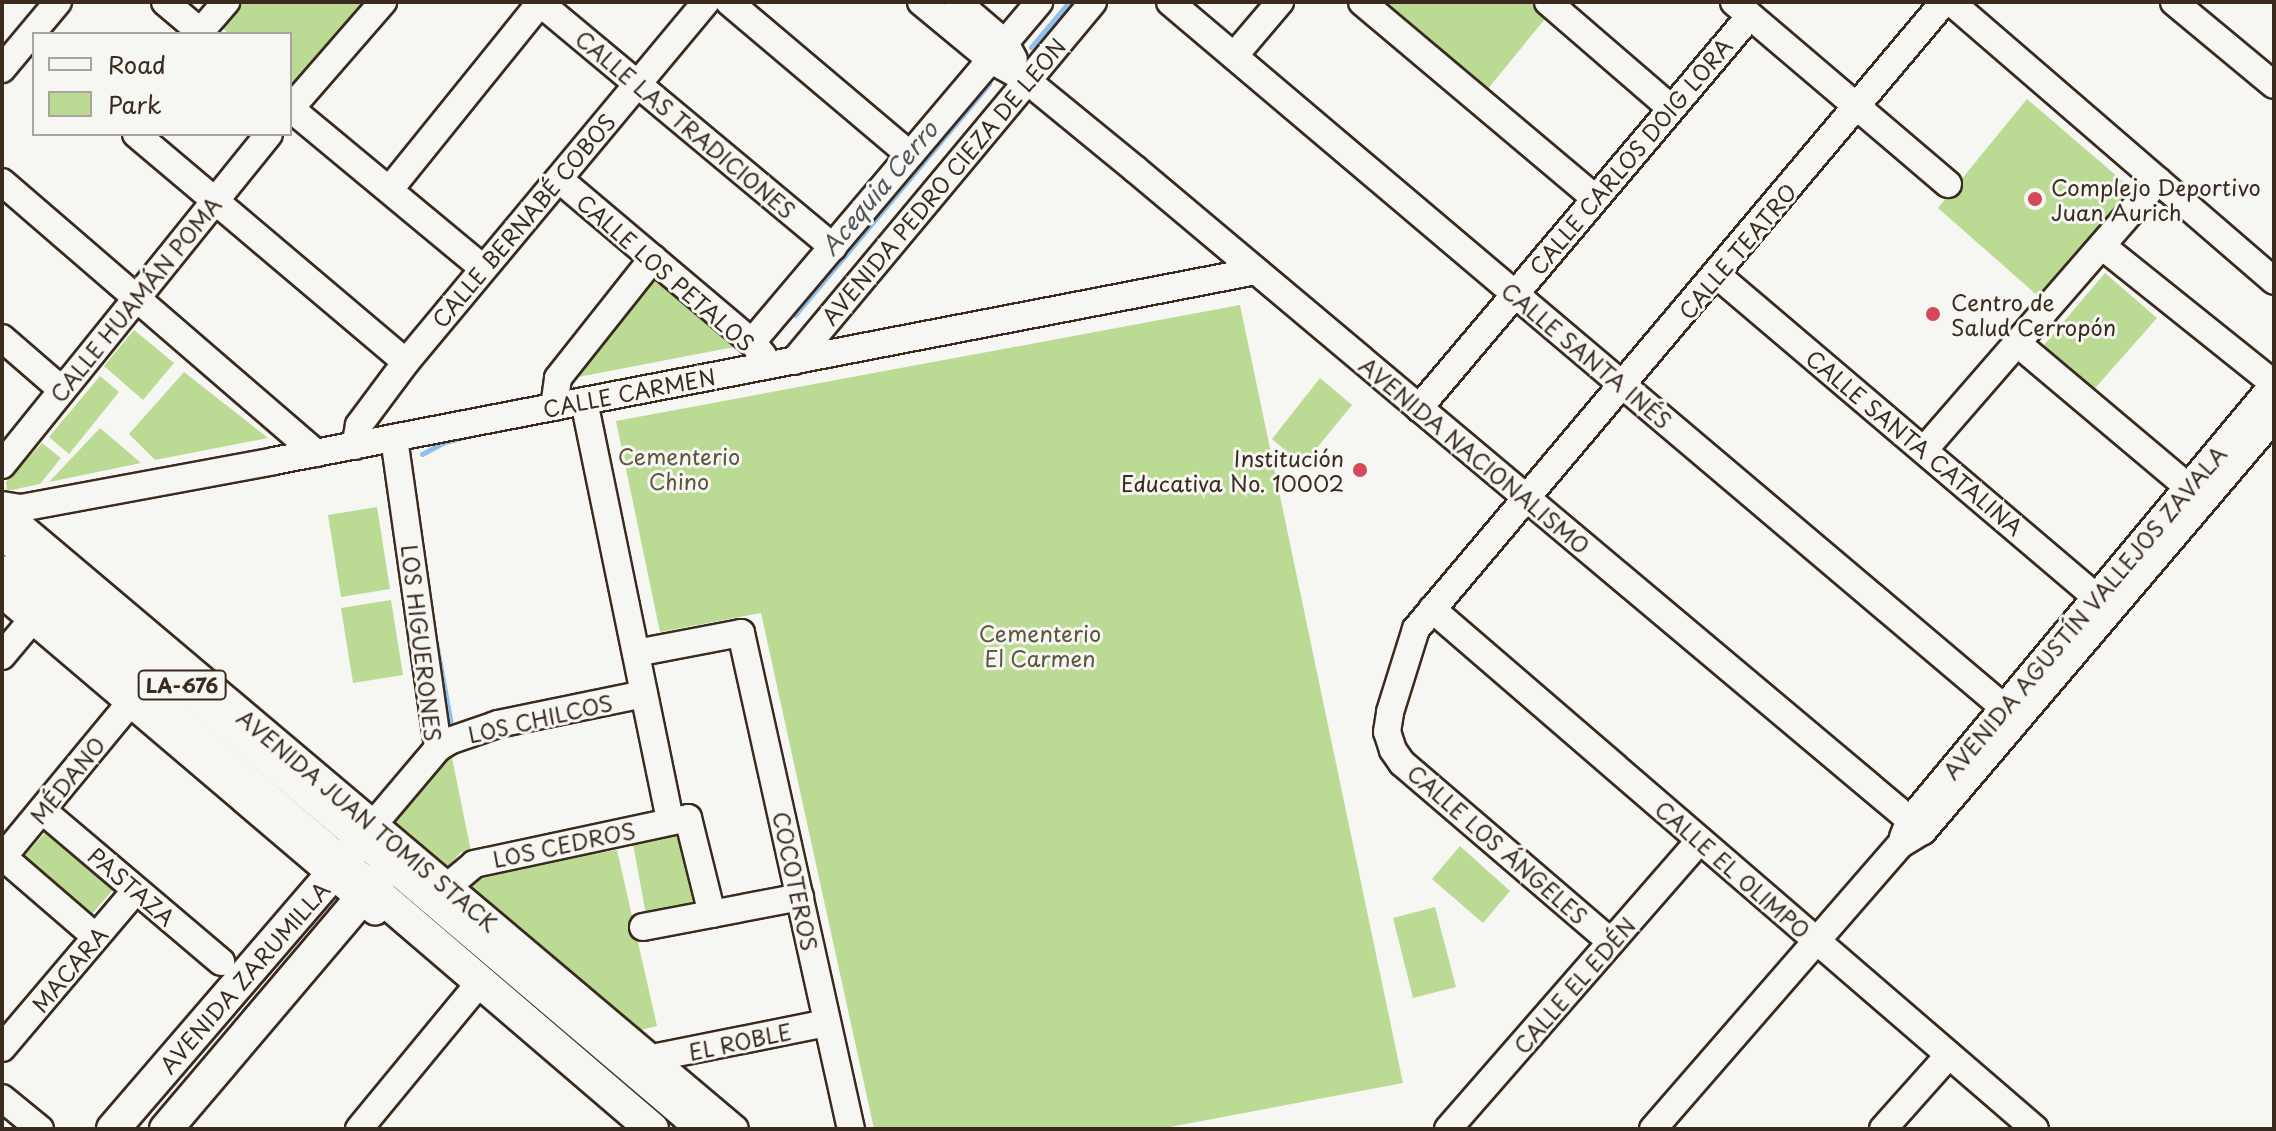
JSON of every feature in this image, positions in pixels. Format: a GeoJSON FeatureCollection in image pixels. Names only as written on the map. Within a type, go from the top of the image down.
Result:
{"type":"FeatureCollection","features":[{"type":"Feature","properties":{"kind":"main road","name":"AVENIDA JUAN TOMIS STACK"},"geometry":{"type":"LineString","coordinates":[[2,532],[368,831],[382,875],[652,1129]]}},
{"type":"Feature","properties":{"kind":"main road","name":"AVENIDA JUAN TOMIS STACK"},"geometry":{"type":"LineString","coordinates":[[2,572],[336,869],[382,875],[704,1129]]}},
{"type":"Feature","properties":{"kind":"main road","name":"AVENIDA ZARUMILLA"},"geometry":{"type":"LineString","coordinates":[[113,1129],[368,831]]}},
{"type":"Feature","properties":{"kind":"main road","name":"AVENIDA ZARUMILLA"},"geometry":{"type":"LineString","coordinates":[[166,1129],[382,875]]}},
{"type":"Feature","properties":{"kind":"street"},"geometry":{"type":"LineString","coordinates":[[38,32],[58,2]]}},
{"type":"Feature","properties":{"kind":"street"},"geometry":{"type":"LineString","coordinates":[[165,2],[201,32]]}},
{"type":"Feature","properties":{"kind":"street"},"geometry":{"type":"LineString","coordinates":[[203,32],[226,2]]}},
{"type":"Feature","properties":{"kind":"street"},"geometry":{"type":"LineString","coordinates":[[292,106],[383,2]]}},
{"type":"Feature","properties":{"kind":"street"},"geometry":{"type":"LineString","coordinates":[[390,189],[540,2]]}},
{"type":"Feature","properties":{"kind":"street","name":"CALLE LAS TRADICIONES"},"geometry":{"type":"LineString","coordinates":[[540,2],[833,247]]}},
{"type":"Feature","properties":{"kind":"street","name":"CALLE BERNABÉ COBOS"},"geometry":{"type":"LineString","coordinates":[[355,446],[359,425],[406,362],[560,180],[635,83],[706,2]]}},
{"type":"Feature","properties":{"kind":"street"},"geometry":{"type":"LineString","coordinates":[[729,2],[910,155]]}},
{"type":"Feature","properties":{"kind":"street"},"geometry":{"type":"LineString","coordinates":[[921,2],[998,52]]}},
{"type":"Feature","properties":{"kind":"street"},"geometry":{"type":"LineString","coordinates":[[957,2],[998,52]]}},
{"type":"Feature","properties":{"kind":"street","name":"AVENIDA PEDRO CIEZA DE LEON"},"geometry":{"type":"LineString","coordinates":[[752,342],[1039,2]]}},
{"type":"Feature","properties":{"kind":"street","name":"AVENIDA PEDRO CIEZA DE LEON"},"geometry":{"type":"LineString","coordinates":[[782,363],[1093,2]]}},
{"type":"Feature","properties":{"kind":"street","name":"CALLE SANTA INÉS"},"geometry":{"type":"LineString","coordinates":[[1170,2],[2003,707]]}},
{"type":"Feature","properties":{"kind":"street"},"geometry":{"type":"LineString","coordinates":[[1234,56],[1280,2]]}},
{"type":"Feature","properties":{"kind":"street"},"geometry":{"type":"LineString","coordinates":[[1362,2],[1595,198]]}},
{"type":"Feature","properties":{"kind":"street"},"geometry":{"type":"LineString","coordinates":[[1548,2],[1671,108]]}},
{"type":"Feature","properties":{"kind":"street","name":"CALLE TEATRO"},"geometry":{"type":"LineString","coordinates":[[1526,498],[1859,108],[1944,2]]}},
{"type":"Feature","properties":{"kind":"street"},"geometry":{"type":"LineString","coordinates":[[1951,2],[2274,281]]}},
{"type":"Feature","properties":{"kind":"street"},"geometry":{"type":"LineString","coordinates":[[2174,2],[2274,85]]}},
{"type":"Feature","properties":{"kind":"street"},"geometry":{"type":"LineString","coordinates":[[1742,9],[1948,184]]}},
{"type":"Feature","properties":{"kind":"street","name":"CALLE CARLOS DOIG LORA"},"geometry":{"type":"LineString","coordinates":[[1419,408],[1671,108],[1742,9]]}},
{"type":"Feature","properties":{"kind":"street"},"geometry":{"type":"LineString","coordinates":[[2,69],[30,44]]}},
{"type":"Feature","properties":{"kind":"street","name":"AVENIDA NACIONALISMO"},"geometry":{"type":"LineString","coordinates":[[998,52],[1025,79],[1526,498],[1911,832]]}},
{"type":"Feature","properties":{"kind":"street"},"geometry":{"type":"LineString","coordinates":[[292,110],[483,268]]}},
{"type":"Feature","properties":{"kind":"street"},"geometry":{"type":"LineString","coordinates":[[138,136],[406,362]]}},
{"type":"Feature","properties":{"kind":"street","name":"CALLE HUAMÁN POMA"},"geometry":{"type":"LineString","coordinates":[[2,465],[267,136]]}},
{"type":"Feature","properties":{"kind":"street","name":"CALLE LOS PETALOS"},"geometry":{"type":"LineString","coordinates":[[560,180],[752,342],[782,363]]}},
{"type":"Feature","properties":{"kind":"street"},"geometry":{"type":"LineString","coordinates":[[1924,450],[2158,181]]}},
{"type":"Feature","properties":{"kind":"street"},"geometry":{"type":"LineString","coordinates":[[2,182],[316,453]]}},
{"type":"Feature","properties":{"kind":"street"},"geometry":{"type":"LineString","coordinates":[[2102,246],[2274,384]]}},
{"type":"Feature","properties":{"kind":"street"},"geometry":{"type":"LineString","coordinates":[[554,407],[558,378],[653,258]]}},
{"type":"Feature","properties":{"kind":"street","name":"CALLE CARMEN"},"geometry":{"type":"LineString","coordinates":[[2,507],[21,508],[355,446],[1256,271]]}},
{"type":"Feature","properties":{"kind":"street","name":"CALLE SANTA CATALINA"},"geometry":{"type":"LineString","coordinates":[[1717,275],[2104,603]]}},
{"type":"Feature","properties":{"kind":"street"},"geometry":{"type":"LineString","coordinates":[[2,338],[62,390]]}},
{"type":"Feature","properties":{"kind":"street"},"geometry":{"type":"LineString","coordinates":[[2017,343],[2188,487]]}},
{"type":"Feature","properties":{"kind":"street","name":"AVENIDA AGUSTÍN VALLEJOS ZAVALA"},"geometry":{"type":"LineString","coordinates":[[1653,1129],[1911,832],[2104,603],[2188,487],[2274,384]]}},
{"type":"Feature","properties":{"kind":"street"},"geometry":{"type":"LineString","coordinates":[[584,401],[644,694],[679,819],[712,914]]}},
{"type":"Feature","properties":{"kind":"street","name":"AVENIDA AGUSTÍN VALLEJOS ZAVALA"},"geometry":{"type":"LineString","coordinates":[[1911,832],[2003,707],[2104,603],[2274,418]]}},
{"type":"Feature","properties":{"kind":"street","name":"LOS HIGUERONES"},"geometry":{"type":"LineString","coordinates":[[368,831],[438,748],[394,438]]}},
{"type":"Feature","properties":{"kind":"street","name":"CALLE LOS ÁNGELES"},"geometry":{"type":"LineString","coordinates":[[1526,498],[1416,629],[1390,712],[1387,732],[1393,750],[1402,763],[1611,942]]}},
{"type":"Feature","properties":{"kind":"street","name":"AVENIDA JUAN TOMIS STACK"},"geometry":{"type":"LineString","coordinates":[[2,507],[368,831]]}},
{"type":"Feature","properties":{"kind":"street","name":"AVENIDA JUAN TOMIS STACK"},"geometry":{"type":"LineString","coordinates":[[2,594],[130,703],[336,869]]}},
{"type":"Feature","properties":{"kind":"street","name":"CALLE EL OLIMPO"},"geometry":{"type":"LineString","coordinates":[[1432,609],[2031,1128]]}},
{"type":"Feature","properties":{"kind":"street"},"geometry":{"type":"LineString","coordinates":[[2,656],[32,620]]}},
{"type":"Feature","properties":{"kind":"street","name":"COCOTEROS"},"geometry":{"type":"LineString","coordinates":[[636,653],[741,633],[851,1129]]}},
{"type":"Feature","properties":{"kind":"street","name":"LOS CHILCOS"},"geometry":{"type":"LineString","coordinates":[[438,748],[471,731],[644,694]]}},
{"type":"Feature","properties":{"kind":"street","name":"MÉDANO"},"geometry":{"type":"LineString","coordinates":[[3,856],[130,703]]}},
{"type":"Feature","properties":{"kind":"street","name":"PASTAZA"},"geometry":{"type":"LineString","coordinates":[[42,810],[221,962]]}},
{"type":"Feature","properties":{"kind":"street","name":"LOS CEDROS"},"geometry":{"type":"LineString","coordinates":[[447,887],[474,864],[679,819]]}},
{"type":"Feature","properties":{"kind":"street","name":"CALLE EL EDÉN"},"geometry":{"type":"LineString","coordinates":[[1448,1129],[1700,840]]}},
{"type":"Feature","properties":{"kind":"street"},"geometry":{"type":"LineString","coordinates":[[3,856],[96,937]]}},
{"type":"Feature","properties":{"kind":"street","name":"AVENIDA JUAN TOMIS STACK"},"geometry":{"type":"LineString","coordinates":[[382,875],[447,887],[735,1129]]}},
{"type":"Feature","properties":{"kind":"street","name":"AVENIDA JUAN TOMIS STACK"},"geometry":{"type":"LineString","coordinates":[[382,875],[471,993],[631,1129]]}},
{"type":"Feature","properties":{"kind":"street","name":"MACARA"},"geometry":{"type":"LineString","coordinates":[[7,1032],[136,890]]}},
{"type":"Feature","properties":{"kind":"street"},"geometry":{"type":"LineString","coordinates":[[643,927],[800,897]]}},
{"type":"Feature","properties":{"kind":"street"},"geometry":{"type":"LineString","coordinates":[[359,1129],[471,993]]}},
{"type":"Feature","properties":{"kind":"street","name":"EL ROBLE"},"geometry":{"type":"LineString","coordinates":[[652,1058],[827,1023]]}},
{"type":"Feature","properties":{"kind":"street"},"geometry":{"type":"LineString","coordinates":[[1883,1129],[1949,1055]]}},
{"type":"Feature","properties":{"kind":"street"},"geometry":{"type":"LineString","coordinates":[[2,1098],[40,1129]]}},
{"type":"Feature","properties":{"kind":"green space"},"geometry":{"type":"Polygon","coordinates":[[[243,2],[369,2],[294,90],[292,32],[227,32],[221,27],[243,2]]]}},
{"type":"Feature","properties":{"kind":"green space"},"geometry":{"type":"Polygon","coordinates":[[[1371,2],[1535,2],[1549,14],[1482,96],[1371,2]]]}},
{"type":"Feature","properties":{"kind":"green space","name":"Complejo Deportivo Juan Aurich"},"geometry":{"type":"Polygon","coordinates":[[[2027,99],[2133,190],[2038,296],[1938,208],[2027,99]]]}},
{"type":"Feature","properties":{"kind":"green space"},"geometry":{"type":"Polygon","coordinates":[[[653,268],[739,342],[734,347],[568,379],[653,268]]]}},
{"type":"Feature","properties":{"kind":"green space"},"geometry":{"type":"Polygon","coordinates":[[[2105,273],[2157,318],[2089,395],[2038,352],[2105,273]]]}},
{"type":"Feature","properties":{"kind":"green space","name":"Cementerio El Carmen"},"geometry":{"type":"Polygon","coordinates":[[[1240,305],[1403,1083],[1159,1129],[874,1129],[761,613],[660,632],[616,421],[1240,305]]]}},
{"type":"Feature","properties":{"kind":"green space"},"geometry":{"type":"Polygon","coordinates":[[[134,330],[174,363],[143,400],[104,366],[134,330]]]}},
{"type":"Feature","properties":{"kind":"green space"},"geometry":{"type":"Polygon","coordinates":[[[184,372],[268,438],[155,460],[129,434],[184,372]]]}},
{"type":"Feature","properties":{"kind":"green space"},"geometry":{"type":"Polygon","coordinates":[[[100,376],[119,392],[69,454],[49,437],[100,376]]]}},
{"type":"Feature","properties":{"kind":"green space"},"geometry":{"type":"Polygon","coordinates":[[[1320,378],[1352,405],[1303,465],[1272,439],[1320,378]]]}},
{"type":"Feature","properties":{"kind":"green space"},"geometry":{"type":"Polygon","coordinates":[[[100,428],[141,463],[49,482],[100,428]]]}},
{"type":"Feature","properties":{"kind":"green space"},"geometry":{"type":"Polygon","coordinates":[[[42,443],[61,458],[40,484],[7,491],[6,482],[42,443]]]}},
{"type":"Feature","properties":{"kind":"green space"},"geometry":{"type":"Polygon","coordinates":[[[377,507],[390,589],[341,597],[328,515],[377,507]]]}},
{"type":"Feature","properties":{"kind":"green space"},"geometry":{"type":"Polygon","coordinates":[[[391,600],[403,675],[353,683],[341,608],[391,600]]]}},
{"type":"Feature","properties":{"kind":"green space"},"geometry":{"type":"Polygon","coordinates":[[[451,753],[471,851],[461,852],[448,867],[395,825],[451,753]]]}},
{"type":"Feature","properties":{"kind":"green space"},"geometry":{"type":"Polygon","coordinates":[[[51,826],[118,884],[86,921],[18,863],[51,826]]]}},
{"type":"Feature","properties":{"kind":"green space"},"geometry":{"type":"Polygon","coordinates":[[[686,834],[700,911],[647,920],[633,844],[686,834]]]}},
{"type":"Feature","properties":{"kind":"green space"},"geometry":{"type":"Polygon","coordinates":[[[1460,846],[1510,891],[1483,923],[1432,879],[1460,846]]]}},
{"type":"Feature","properties":{"kind":"green space"},"geometry":{"type":"Polygon","coordinates":[[[617,850],[657,1026],[633,1032],[467,883],[480,872],[617,850]]]}},
{"type":"Feature","properties":{"kind":"green space"},"geometry":{"type":"Polygon","coordinates":[[[1435,907],[1456,987],[1413,998],[1393,918],[1435,907]]]}},
{"type":"Feature","properties":{"kind":"waterway","name":"Acequia Cerro"},"geometry":{"type":"LineString","coordinates":[[1031,47],[1069,2]]}},
{"type":"Feature","properties":{"kind":"waterway","name":"Acequia Cerro"},"geometry":{"type":"LineString","coordinates":[[795,315],[989,84]]}},
{"type":"Feature","properties":{"kind":"waterway","name":"Acequia Cerro"},"geometry":{"type":"LineString","coordinates":[[422,454],[445,442],[468,436]]}},
{"type":"Feature","properties":{"kind":"waterway"},"geometry":{"type":"LineString","coordinates":[[436,642],[452,730]]}},
{"type":"Feature","properties":{"kind":"place","name":"Complejo Deportivo Juan Aurich"},"geometry":{"type":"Point","coordinates":[2035,199]}},
{"type":"Feature","properties":{"kind":"place","name":"Centro de Salud Cerropón"},"geometry":{"type":"Point","coordinates":[1933,314]}},
{"type":"Feature","properties":{"kind":"place","name":"Institución Educativa No. 10002"},"geometry":{"type":"Point","coordinates":[1360,470]}},
{"type":"Feature","properties":{"kind":"park label","name":"Cementerio Chino"},"geometry":{"type":"Point","coordinates":[679,468]}}]}
